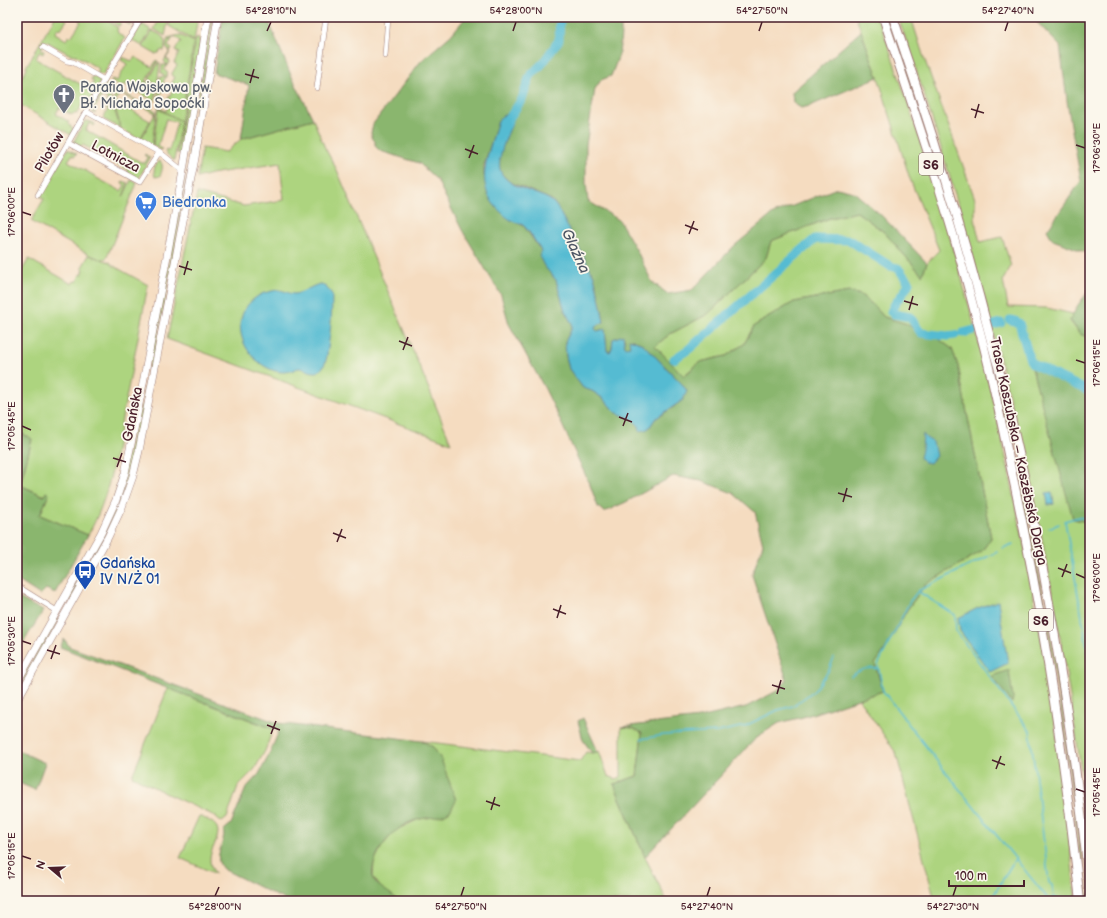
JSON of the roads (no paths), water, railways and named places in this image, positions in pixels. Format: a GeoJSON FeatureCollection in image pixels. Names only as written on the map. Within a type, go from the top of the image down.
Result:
{"type":"FeatureCollection","features":[{"type":"Feature","properties":{"kind":"highway","name":"Trasa Kaszubska – Kaszëbskô Darga"},"geometry":{"type":"LineString","coordinates":[[883,17],[949,219],[975,313],[987,341],[1007,402],[1040,554],[1065,696],[1090,890]]}},
{"type":"Feature","properties":{"kind":"highway","name":"Trasa Kaszubska – Kaszëbskô Darga"},"geometry":{"type":"LineString","coordinates":[[893,17],[953,201],[984,311],[987,341],[1053,686],[1080,901]]}},
{"type":"Feature","properties":{"kind":"main road","name":"Gdańska"},"geometry":{"type":"LineString","coordinates":[[17,682],[104,527],[116,500],[125,473],[182,181],[208,17]]}},
{"type":"Feature","properties":{"kind":"main road","name":"Gdańska"},"geometry":{"type":"LineString","coordinates":[[17,700],[108,537],[122,507],[130,482],[139,451],[191,179],[218,17]]}},
{"type":"Feature","properties":{"kind":"street","name":"Pilotów"},"geometry":{"type":"LineString","coordinates":[[38,195],[142,17]]}},
{"type":"Feature","properties":{"kind":"street"},"geometry":{"type":"LineString","coordinates":[[317,88],[326,17]]}},
{"type":"Feature","properties":{"kind":"street"},"geometry":{"type":"LineString","coordinates":[[385,56],[388,17]]}},
{"type":"Feature","properties":{"kind":"street"},"geometry":{"type":"LineString","coordinates":[[43,47],[104,80]]}},
{"type":"Feature","properties":{"kind":"street","name":"Lotnicza"},"geometry":{"type":"LineString","coordinates":[[87,112],[164,155]]}},
{"type":"Feature","properties":{"kind":"street","name":"Lotnicza"},"geometry":{"type":"LineString","coordinates":[[68,143],[140,182],[158,154],[164,155]]}},
{"type":"Feature","properties":{"kind":"street"},"geometry":{"type":"LineString","coordinates":[[164,155],[183,171]]}},
{"type":"Feature","properties":{"kind":"street"},"geometry":{"type":"LineString","coordinates":[[17,586],[57,611]]}},
{"type":"Feature","properties":{"kind":"water"},"geometry":{"type":"Polygon","coordinates":[[[509,113],[512,115],[513,121],[505,140],[501,155],[500,169],[502,174],[508,181],[521,188],[547,198],[557,207],[594,276],[604,322],[596,326],[595,329],[597,331],[605,329],[607,351],[610,352],[612,348],[613,339],[623,335],[625,347],[630,346],[629,339],[643,344],[687,391],[683,400],[655,419],[649,428],[645,430],[640,431],[639,426],[632,419],[615,412],[604,399],[592,391],[583,388],[569,369],[565,342],[572,328],[572,324],[565,311],[556,280],[544,266],[540,258],[541,251],[527,229],[522,224],[512,221],[506,216],[494,205],[489,196],[484,178],[487,158],[499,119],[505,114],[509,113]]]}},
{"type":"Feature","properties":{"kind":"water"},"geometry":{"type":"Polygon","coordinates":[[[320,284],[326,287],[332,294],[329,341],[326,360],[322,368],[316,372],[297,368],[288,372],[280,372],[270,369],[259,362],[250,353],[244,343],[241,331],[241,320],[245,310],[252,300],[264,293],[279,290],[294,294],[320,284]]]}},
{"type":"Feature","properties":{"kind":"water"},"geometry":{"type":"Polygon","coordinates":[[[923,434],[926,438],[933,442],[936,456],[930,463],[924,462],[920,458],[923,434]]]}},
{"type":"Feature","properties":{"kind":"water"},"geometry":{"type":"Polygon","coordinates":[[[1052,492],[1054,504],[1048,505],[1046,493],[1052,492]]]}},
{"type":"Feature","properties":{"kind":"water"},"geometry":{"type":"Polygon","coordinates":[[[998,601],[1008,663],[990,672],[960,631],[958,618],[978,608],[998,601]]]}},
{"type":"Feature","properties":{"kind":"waterway","name":"Glaźna"},"geometry":{"type":"LineString","coordinates":[[545,60],[559,40],[560,17]]}},
{"type":"Feature","properties":{"kind":"waterway","name":"Glaźna"},"geometry":{"type":"LineString","coordinates":[[506,126],[522,99],[530,76],[542,64]]}},
{"type":"Feature","properties":{"kind":"waterway","name":"Glaźna"},"geometry":{"type":"LineString","coordinates":[[674,359],[689,349],[815,239],[849,240],[890,266],[898,268],[909,283],[892,308],[891,312],[910,317],[921,333],[948,336],[955,335]]}},
{"type":"Feature","properties":{"kind":"waterway","name":"Glaźna"},"geometry":{"type":"LineString","coordinates":[[1010,320],[1019,323],[1030,360],[1033,364],[1090,392]]}},
{"type":"Feature","properties":{"kind":"waterway","name":"Glaźna"},"geometry":{"type":"LineString","coordinates":[[963,333],[1001,323]]}},
{"type":"Feature","properties":{"kind":"waterway"},"geometry":{"type":"LineString","coordinates":[[1064,521],[1079,517],[1090,520]]}},
{"type":"Feature","properties":{"kind":"waterway"},"geometry":{"type":"LineString","coordinates":[[1065,521],[1090,663]]}},
{"type":"Feature","properties":{"kind":"waterway"},"geometry":{"type":"LineString","coordinates":[[1049,528],[1059,524]]}},
{"type":"Feature","properties":{"kind":"waterway"},"geometry":{"type":"LineString","coordinates":[[1003,548],[1013,544]]}},
{"type":"Feature","properties":{"kind":"waterway"},"geometry":{"type":"LineString","coordinates":[[997,552],[918,591],[910,601],[878,665],[883,691],[944,770],[1048,899],[1058,898]]}},
{"type":"Feature","properties":{"kind":"waterway"},"geometry":{"type":"LineString","coordinates":[[919,592],[955,615],[956,631],[1030,731],[1049,883],[1052,885],[1054,898]]}},
{"type":"Feature","properties":{"kind":"waterway"},"geometry":{"type":"LineString","coordinates":[[641,739],[664,735],[718,732],[745,726],[778,710],[793,706],[815,690],[829,670],[834,657]]}},
{"type":"Feature","properties":{"kind":"waterway"},"geometry":{"type":"LineString","coordinates":[[851,676],[864,669],[879,669]]}},
{"type":"Feature","properties":{"kind":"waterway"},"geometry":{"type":"LineString","coordinates":[[990,901],[1015,859]]}},
{"type":"Feature","properties":{"kind":"waterway"},"geometry":{"type":"LineString","coordinates":[[1062,898],[1071,897]]}},
{"type":"Feature","properties":{"kind":"place","name":"Parafia Wojskowa pw. Bł. Michała Sopoćki"},"geometry":{"type":"Point","coordinates":[64,114]}},
{"type":"Feature","properties":{"kind":"place","name":"Biedronka"},"geometry":{"type":"Point","coordinates":[146,222]}},
{"type":"Feature","properties":{"kind":"place","name":"Gdańska IV N/Ż 01"},"geometry":{"type":"Point","coordinates":[85,590]}}]}
